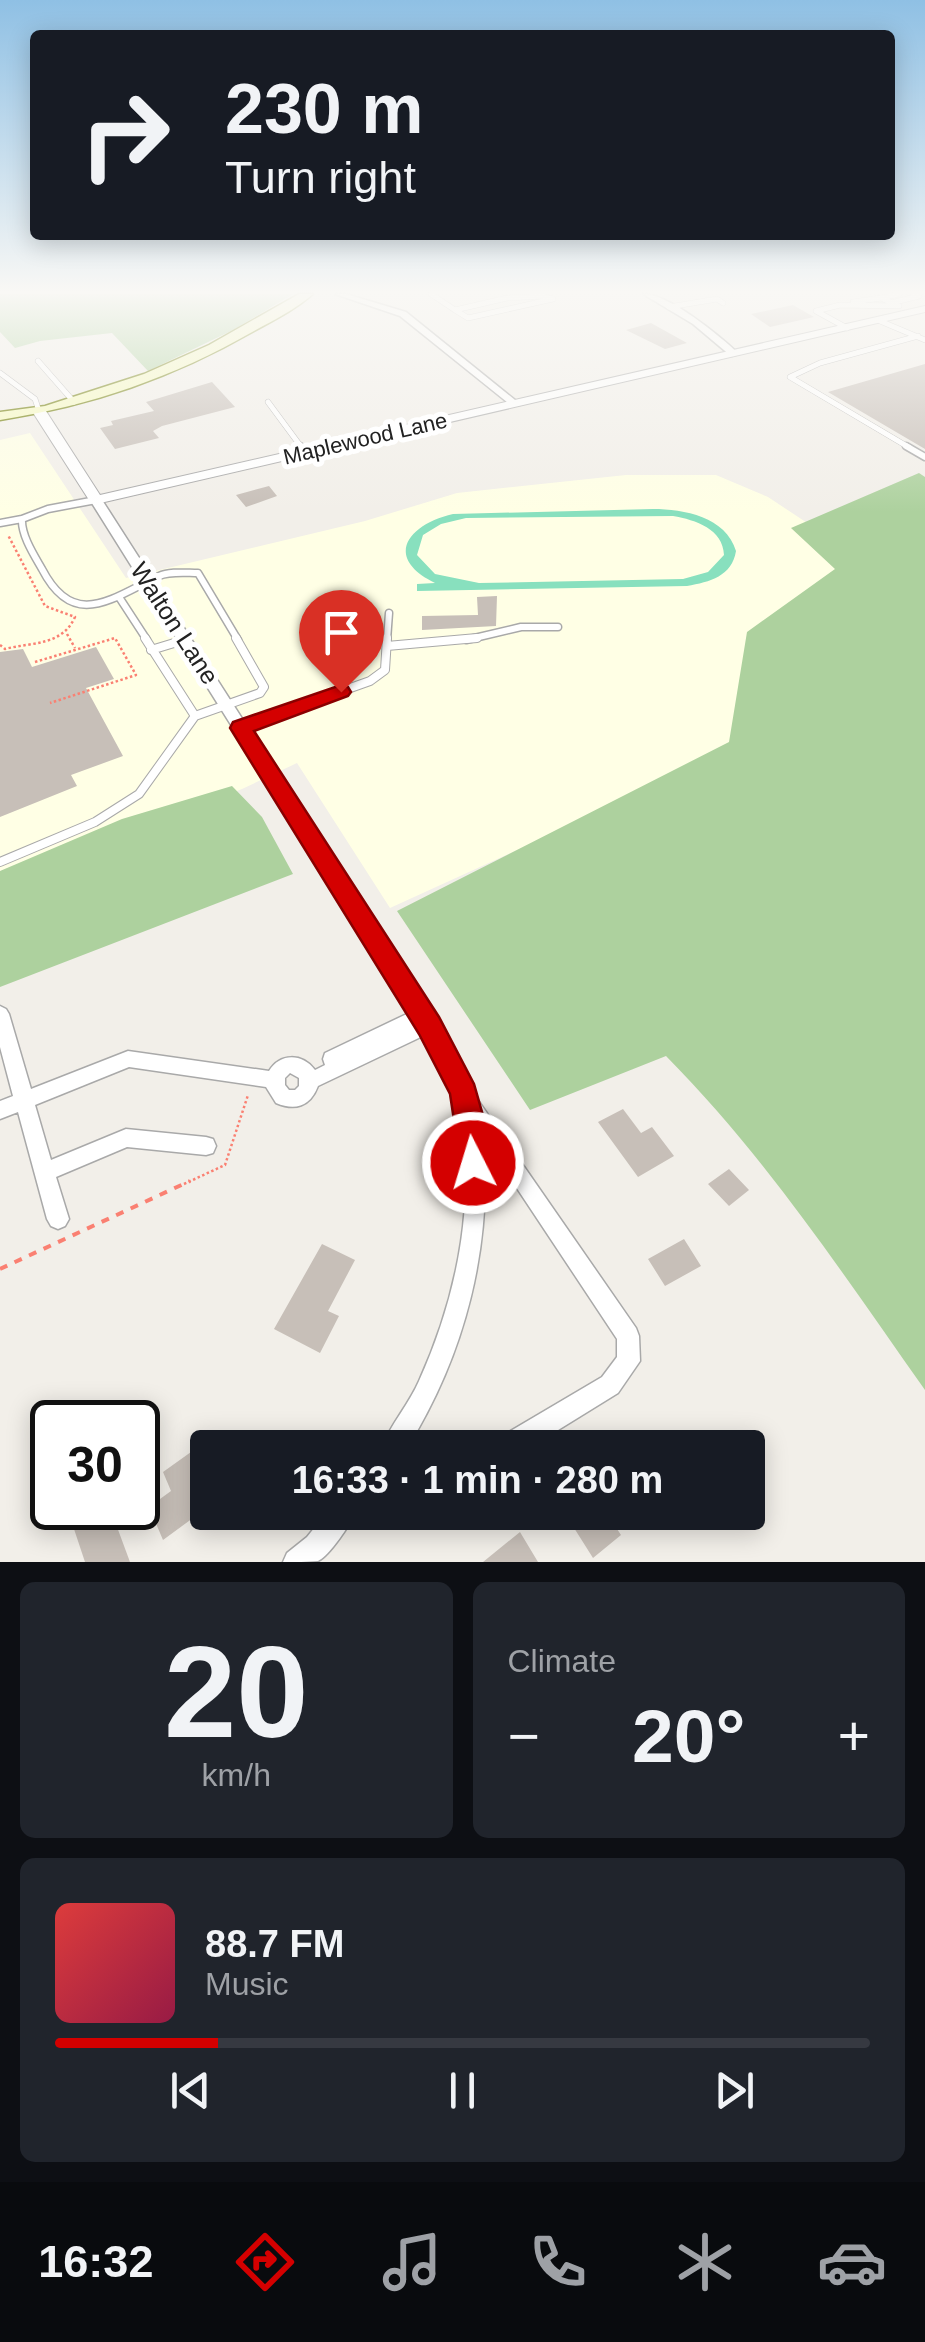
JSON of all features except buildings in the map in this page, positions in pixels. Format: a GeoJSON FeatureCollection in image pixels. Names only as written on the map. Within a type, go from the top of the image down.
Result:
{"type":"FeatureCollection","features":[{"type":"Feature","properties":{"kind":"main road"},"geometry":{"type":"LineString","coordinates":[[0,425],[169,367]]}},
{"type":"Feature","properties":{"kind":"main road"},"geometry":{"type":"LineString","coordinates":[[0,416],[40,411]]}},
{"type":"Feature","properties":{"kind":"street"},"geometry":{"type":"LineString","coordinates":[[469,367],[515,404]]}},
{"type":"Feature","properties":{"kind":"street","name":"Maplewood Lane"},"geometry":{"type":"LineString","coordinates":[[96,500],[678,367]]}},
{"type":"Feature","properties":{"kind":"street","name":"Walton Lane"},"geometry":{"type":"LineString","coordinates":[[40,411],[426,1020],[464,1093],[628,1336],[629,1361],[610,1386],[536,1430]]}},
{"type":"Feature","properties":{"kind":"street"},"geometry":{"type":"LineString","coordinates":[[0,1014],[58,1219]]}},
{"type":"Feature","properties":{"kind":"street"},"geometry":{"type":"LineString","coordinates":[[309,1076],[426,1020]]}},
{"type":"Feature","properties":{"kind":"street"},"geometry":{"type":"LineString","coordinates":[[0,1110],[128,1058],[274,1080]]}},
{"type":"Feature","properties":{"kind":"street"},"geometry":{"type":"LineString","coordinates":[[298,1066],[309,1076],[306,1091],[290,1098],[275,1091],[274,1080],[286,1067],[298,1066]]}},
{"type":"Feature","properties":{"kind":"street","name":"Walton Lane"},"geometry":{"type":"LineString","coordinates":[[404,1430],[428,1389],[464,1276],[475,1200],[472,1126],[464,1093]]}},
{"type":"Feature","properties":{"kind":"street"},"geometry":{"type":"LineString","coordinates":[[46,1172],[126,1138],[206,1146]]}},
{"type":"Feature","properties":{"kind":"street"},"geometry":{"type":"LineString","coordinates":[[296,1562],[330,1530]]}},
{"type":"Feature","properties":{"kind":"lane"},"geometry":{"type":"LineString","coordinates":[[42,367],[74,402]]}},
{"type":"Feature","properties":{"kind":"lane"},"geometry":{"type":"LineString","coordinates":[[812,367],[790,377],[925,457]]}},
{"type":"Feature","properties":{"kind":"lane"},"geometry":{"type":"LineString","coordinates":[[0,374],[35,399],[40,411]]}},
{"type":"Feature","properties":{"kind":"lane"},"geometry":{"type":"LineString","coordinates":[[268,402],[305,452]]}},
{"type":"Feature","properties":{"kind":"lane"},"geometry":{"type":"LineString","coordinates":[[2,523],[96,500]]}},
{"type":"Feature","properties":{"kind":"lane"},"geometry":{"type":"LineString","coordinates":[[0,862],[95,822],[139,794],[195,716],[254,698],[264,687],[201,577],[187,571],[174,572],[119,597],[94,604],[74,603],[60,597],[21,526],[22,519]]}},
{"type":"Feature","properties":{"kind":"lane"},"geometry":{"type":"LineString","coordinates":[[119,597],[195,716]]}},
{"type":"Feature","properties":{"kind":"lane"},"geometry":{"type":"LineString","coordinates":[[241,728],[370,682],[385,670],[389,613]]}},
{"type":"Feature","properties":{"kind":"lane"},"geometry":{"type":"LineString","coordinates":[[387,646],[462,640],[521,628],[558,627]]}},
{"type":"Feature","properties":{"kind":"lane"},"geometry":{"type":"LineString","coordinates":[[152,650],[184,640]]}},
{"type":"Feature","properties":{"kind":"path"},"geometry":{"type":"LineString","coordinates":[[0,645],[36,645],[67,634],[76,616],[45,606],[2,523]]}},
{"type":"Feature","properties":{"kind":"path"},"geometry":{"type":"LineString","coordinates":[[67,634],[76,650]]}},
{"type":"Feature","properties":{"kind":"path"},"geometry":{"type":"LineString","coordinates":[[36,662],[115,638],[136,676],[50,703]]}},
{"type":"Feature","properties":{"kind":"path"},"geometry":{"type":"LineString","coordinates":[[0,1269],[225,1165],[248,1093]]}},
{"type":"Feature","properties":{"kind":"shaded area"},"geometry":{"type":"Polygon","coordinates":[[[30,433],[126,578],[365,521],[457,493],[626,475],[716,475],[768,497],[925,601],[925,664],[390,908],[297,763],[242,789],[0,882],[0,440],[30,433]]]}},
{"type":"Feature","properties":{"kind":"green space"},"geometry":{"type":"Polygon","coordinates":[[[919,473],[925,477],[925,1390],[770,1175],[666,1056],[530,1110],[397,911],[729,742],[747,632],[835,569],[791,528],[919,473]]]}},
{"type":"Feature","properties":{"kind":"green space"},"geometry":{"type":"Polygon","coordinates":[[[678,511],[714,523],[731,539],[736,551],[725,572],[712,580],[687,586],[417,591],[417,584],[435,583],[409,563],[408,542],[424,525],[453,514],[678,511]],[[673,516],[466,518],[441,524],[423,535],[417,555],[435,574],[479,583],[683,579],[708,572],[724,555],[719,538],[699,523],[673,516]]]}},
{"type":"Feature","properties":{"kind":"green space"},"geometry":{"type":"Polygon","coordinates":[[[232,786],[262,817],[293,874],[0,987],[0,871],[122,819],[232,786]]]}},
{"type":"Feature","properties":{"kind":"route"},"geometry":{"type":"LineString","coordinates":[[341,692],[241,728],[429,1025],[464,1093],[472,1126],[473,1163]]}}]}
